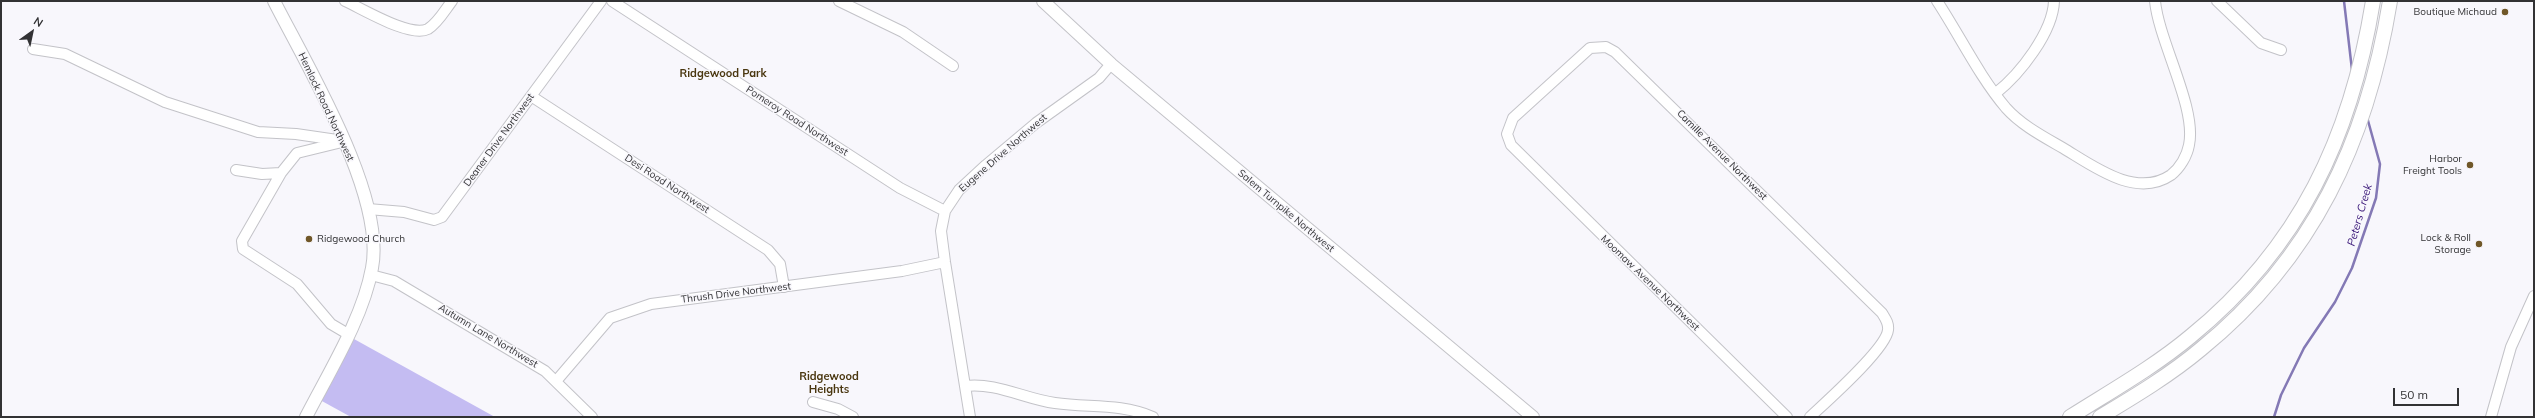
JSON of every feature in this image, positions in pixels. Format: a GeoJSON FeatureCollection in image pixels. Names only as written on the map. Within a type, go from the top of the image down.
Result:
{"type":"FeatureCollection","features":[{"type":"Feature","properties":{"kind":"main road"},"geometry":{"type":"LineString","coordinates":[[2070,417],[2169,353],[2214,317],[2242,290],[2276,248],[2301,212],[2331,156],[2360,72],[2374,1]]}},
{"type":"Feature","properties":{"kind":"main road"},"geometry":{"type":"LineString","coordinates":[[2100,417],[2189,359],[2226,328],[2251,303],[2297,247],[2342,170],[2372,88],[2390,1]]}},
{"type":"Feature","properties":{"kind":"street","name":"Hemlock Road Northwest"},"geometry":{"type":"LineString","coordinates":[[274,1],[344,141],[368,209],[374,251],[371,275],[348,334],[306,417]]}},
{"type":"Feature","properties":{"kind":"street"},"geometry":{"type":"LineString","coordinates":[[345,1],[414,32],[428,29],[434,24],[452,1]]}},
{"type":"Feature","properties":{"kind":"street","name":"Deaner Drive Northwest"},"geometry":{"type":"LineString","coordinates":[[368,209],[404,212],[434,220],[442,217],[601,1]]}},
{"type":"Feature","properties":{"kind":"street","name":"Pomeroy Road Northwest"},"geometry":{"type":"LineString","coordinates":[[612,1],[894,184],[945,211]]}},
{"type":"Feature","properties":{"kind":"street"},"geometry":{"type":"LineString","coordinates":[[839,1],[903,32],[953,66]]}},
{"type":"Feature","properties":{"kind":"street","name":"Salem Turnpike Northwest"},"geometry":{"type":"LineString","coordinates":[[1043,1],[1111,64],[1533,417]]}},
{"type":"Feature","properties":{"kind":"street"},"geometry":{"type":"LineString","coordinates":[[1937,1],[1996,93],[2014,116],[2113,177],[2141,184],[2157,182],[2165,179],[2180,167],[2186,156],[2190,139],[2190,126],[2155,1]]}},
{"type":"Feature","properties":{"kind":"street"},"geometry":{"type":"LineString","coordinates":[[1996,93],[2011,78],[2042,39],[2051,19],[2054,1]]}},
{"type":"Feature","properties":{"kind":"street"},"geometry":{"type":"LineString","coordinates":[[2217,1],[2261,43],[2281,50]]}},
{"type":"Feature","properties":{"kind":"street","name":"Camille Avenue Northwest"},"geometry":{"type":"LineString","coordinates":[[1514,148],[1507,134],[1510,122],[1590,48],[1598,46],[1613,50],[1882,312],[1888,329],[1882,346],[1810,417]]}},
{"type":"Feature","properties":{"kind":"street"},"geometry":{"type":"LineString","coordinates":[[33,49],[65,54],[165,102],[258,132],[296,134],[344,141]]}},
{"type":"Feature","properties":{"kind":"street","name":"Eugene Drive Northwest"},"geometry":{"type":"LineString","coordinates":[[970,417],[944,262],[941,231],[945,211],[959,190],[986,165],[1036,122],[1099,78],[1111,64]]}},
{"type":"Feature","properties":{"kind":"street","name":"Desi Road Northwest"},"geometry":{"type":"LineString","coordinates":[[531,96],[768,250],[780,264],[784,286]]}},
{"type":"Feature","properties":{"kind":"street"},"geometry":{"type":"LineString","coordinates":[[344,141],[297,153],[281,173],[242,241],[243,249],[297,284],[331,324],[348,334]]}},
{"type":"Feature","properties":{"kind":"street","name":"Moomaw Avenue Northwest"},"geometry":{"type":"LineString","coordinates":[[1514,148],[1787,417]]}},
{"type":"Feature","properties":{"kind":"street"},"geometry":{"type":"LineString","coordinates":[[236,170],[262,174],[281,173]]}},
{"type":"Feature","properties":{"kind":"street","name":"Thrush Drive Northwest"},"geometry":{"type":"LineString","coordinates":[[557,380],[601,325],[617,314],[651,304],[902,271],[944,262]]}},
{"type":"Feature","properties":{"kind":"street","name":"Autumn Lane Northwest"},"geometry":{"type":"LineString","coordinates":[[371,275],[399,284],[510,349],[557,380],[580,407],[592,417]]}},
{"type":"Feature","properties":{"kind":"street"},"geometry":{"type":"LineString","coordinates":[[2491,417],[2511,347],[2534,296]]}},
{"type":"Feature","properties":{"kind":"street"},"geometry":{"type":"LineString","coordinates":[[965,386],[987,385],[1031,399],[1056,403],[1122,407],[1153,417]]}},
{"type":"Feature","properties":{"kind":"street"},"geometry":{"type":"LineString","coordinates":[[813,402],[838,409],[853,417]]}},
{"type":"Feature","properties":{"kind":"shaded area"},"geometry":{"type":"Polygon","coordinates":[[[354,339],[495,417],[351,417],[320,400],[354,339]]]}},
{"type":"Feature","properties":{"kind":"waterway","name":"Peters Creek"},"geometry":{"type":"LineString","coordinates":[[2344,1],[2352,70]]}},
{"type":"Feature","properties":{"kind":"waterway","name":"Peters Creek"},"geometry":{"type":"LineString","coordinates":[[2274,417],[2281,395],[2304,348],[2335,302],[2352,268],[2376,198],[2380,164],[2367,117]]}},
{"type":"Feature","properties":{"kind":"place","name":"Boutique Michaud"},"geometry":{"type":"Point","coordinates":[2505,12]}},
{"type":"Feature","properties":{"kind":"place","name":"Harbor Freight Tools"},"geometry":{"type":"Point","coordinates":[2470,165]}},
{"type":"Feature","properties":{"kind":"place","name":"Ridgewood Church"},"geometry":{"type":"Point","coordinates":[309,239]}},
{"type":"Feature","properties":{"kind":"place","name":"Lock & Roll Storage"},"geometry":{"type":"Point","coordinates":[2479,244]}},
{"type":"Feature","properties":{"kind":"district","name":"Ridgewood Park"},"geometry":{"type":"Point","coordinates":[723,74]}},
{"type":"Feature","properties":{"kind":"district","name":"Ridgewood Heights"},"geometry":{"type":"Point","coordinates":[829,383]}}]}
